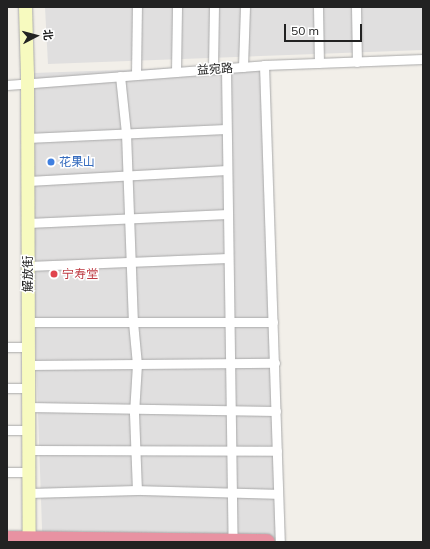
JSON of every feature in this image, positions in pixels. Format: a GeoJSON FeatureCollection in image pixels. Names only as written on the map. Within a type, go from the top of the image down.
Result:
{"type":"FeatureCollection","features":[{"type":"Feature","properties":{"kind":"highway"},"geometry":{"type":"LineString","coordinates":[[22,540],[266,542]]}},
{"type":"Feature","properties":{"kind":"main road"},"geometry":{"type":"LineString","coordinates":[[18,7],[24,84],[25,472],[22,540]]}},
{"type":"Feature","properties":{"kind":"main road","name":"解放街"},"geometry":{"type":"LineString","coordinates":[[22,540],[29,493],[25,472],[29,450],[25,430],[28,407],[25,388],[28,365],[25,347],[28,322],[28,181],[24,84],[25,7]]}},
{"type":"Feature","properties":{"kind":"street"},"geometry":{"type":"LineString","coordinates":[[136,75],[137,7]]}},
{"type":"Feature","properties":{"kind":"street"},"geometry":{"type":"LineString","coordinates":[[176,72],[177,7]]}},
{"type":"Feature","properties":{"kind":"street"},"geometry":{"type":"LineString","coordinates":[[213,69],[214,7]]}},
{"type":"Feature","properties":{"kind":"street"},"geometry":{"type":"LineString","coordinates":[[243,67],[245,7]]}},
{"type":"Feature","properties":{"kind":"street"},"geometry":{"type":"LineString","coordinates":[[318,7],[319,63]]}},
{"type":"Feature","properties":{"kind":"street"},"geometry":{"type":"LineString","coordinates":[[356,7],[357,62]]}},
{"type":"Feature","properties":{"kind":"street","name":"益宛路"},"geometry":{"type":"LineString","coordinates":[[7,84],[24,84],[226,68],[423,59]]}},
{"type":"Feature","properties":{"kind":"street"},"geometry":{"type":"LineString","coordinates":[[264,66],[280,542]]}},
{"type":"Feature","properties":{"kind":"street"},"geometry":{"type":"LineString","coordinates":[[226,68],[233,541]]}},
{"type":"Feature","properties":{"kind":"street"},"geometry":{"type":"LineString","coordinates":[[120,76],[126,133],[133,322],[137,364],[135,407],[137,490]]}},
{"type":"Feature","properties":{"kind":"street"},"geometry":{"type":"LineString","coordinates":[[27,138],[226,129]]}},
{"type":"Feature","properties":{"kind":"street"},"geometry":{"type":"LineString","coordinates":[[28,181],[227,170]]}},
{"type":"Feature","properties":{"kind":"street"},"geometry":{"type":"LineString","coordinates":[[28,223],[228,214]]}},
{"type":"Feature","properties":{"kind":"street"},"geometry":{"type":"LineString","coordinates":[[28,266],[228,258]]}},
{"type":"Feature","properties":{"kind":"street"},"geometry":{"type":"LineString","coordinates":[[28,322],[273,322]]}},
{"type":"Feature","properties":{"kind":"street"},"geometry":{"type":"LineString","coordinates":[[7,347],[25,347]]}},
{"type":"Feature","properties":{"kind":"street"},"geometry":{"type":"LineString","coordinates":[[28,365],[275,363]]}},
{"type":"Feature","properties":{"kind":"street"},"geometry":{"type":"LineString","coordinates":[[7,388],[25,388]]}},
{"type":"Feature","properties":{"kind":"street"},"geometry":{"type":"LineString","coordinates":[[28,407],[135,407],[232,411],[276,411]]}},
{"type":"Feature","properties":{"kind":"street"},"geometry":{"type":"LineString","coordinates":[[7,430],[25,430]]}},
{"type":"Feature","properties":{"kind":"street"},"geometry":{"type":"LineString","coordinates":[[29,450],[277,452]]}},
{"type":"Feature","properties":{"kind":"street"},"geometry":{"type":"LineString","coordinates":[[7,472],[25,472]]}},
{"type":"Feature","properties":{"kind":"street"},"geometry":{"type":"LineString","coordinates":[[29,493],[137,490],[278,494]]}},
{"type":"Feature","properties":{"kind":"shaded area"},"geometry":{"type":"Polygon","coordinates":[[[45,7],[423,7],[423,50],[48,64],[45,7]]]}},
{"type":"Feature","properties":{"kind":"shaded area"},"geometry":{"type":"Polygon","coordinates":[[[264,65],[281,542],[43,542],[26,73],[264,65]]]}},
{"type":"Feature","properties":{"kind":"place","name":"花果山"},"geometry":{"type":"Point","coordinates":[51,162]}},
{"type":"Feature","properties":{"kind":"place","name":"宁寿堂"},"geometry":{"type":"Point","coordinates":[54,274]}}]}
